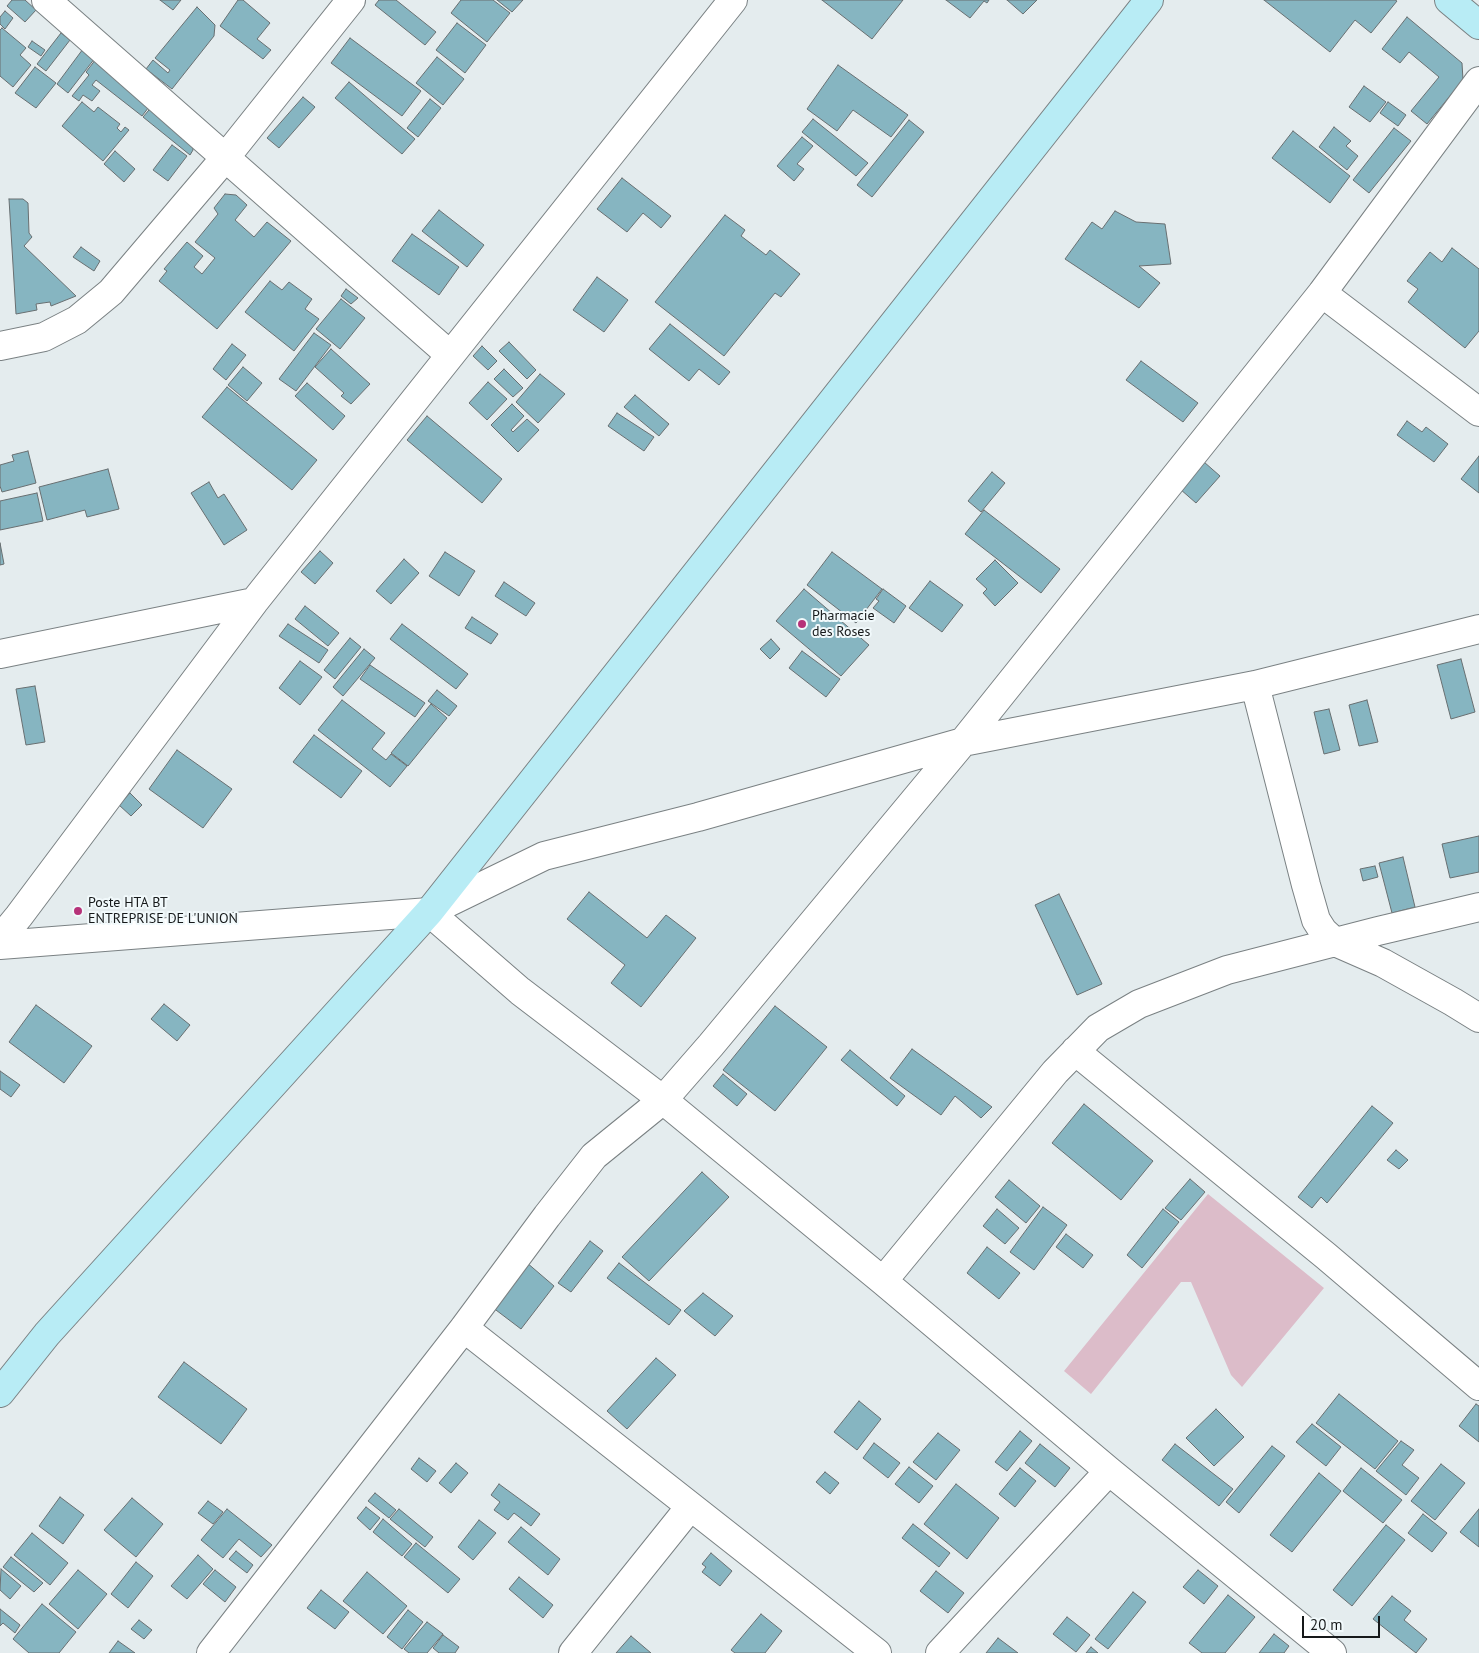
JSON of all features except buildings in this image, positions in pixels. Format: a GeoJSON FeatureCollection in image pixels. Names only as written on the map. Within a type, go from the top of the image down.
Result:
{"type":"FeatureCollection","features":[{"type":"Feature","properties":{"kind":"street"},"geometry":{"type":"LineString","coordinates":[[46,0],[450,355]]}},
{"type":"Feature","properties":{"kind":"street"},"geometry":{"type":"LineString","coordinates":[[0,346],[44,337],[77,320],[110,292],[225,158],[350,0]]}},
{"type":"Feature","properties":{"kind":"street"},"geometry":{"type":"LineString","coordinates":[[0,939],[254,602],[733,0]]}},
{"type":"Feature","properties":{"kind":"street"},"geometry":{"type":"LineString","coordinates":[[0,1392],[47,1334],[429,912],[1148,0]]}},
{"type":"Feature","properties":{"kind":"street"},"geometry":{"type":"LineString","coordinates":[[1449,0],[1479,25]]}},
{"type":"Feature","properties":{"kind":"street"},"geometry":{"type":"LineString","coordinates":[[211,1653],[464,1328],[594,1156],[663,1100],[963,742],[1322,293],[1479,81]]}},
{"type":"Feature","properties":{"kind":"street"},"geometry":{"type":"LineString","coordinates":[[1322,293],[1479,412]]}},
{"type":"Feature","properties":{"kind":"street"},"geometry":{"type":"LineString","coordinates":[[0,654],[254,602]]}},
{"type":"Feature","properties":{"kind":"street"},"geometry":{"type":"LineString","coordinates":[[0,945],[429,912],[544,856],[698,817],[963,742],[1255,685],[1479,628]]}},
{"type":"Feature","properties":{"kind":"street"},"geometry":{"type":"LineString","coordinates":[[1255,685],[1316,920],[1323,931],[1335,942],[1383,964],[1479,1018]]}},
{"type":"Feature","properties":{"kind":"street"},"geometry":{"type":"LineString","coordinates":[[883,1281],[1055,1072],[1098,1028],[1139,1004],[1227,970],[1479,907]]}},
{"type":"Feature","properties":{"kind":"street"},"geometry":{"type":"LineString","coordinates":[[429,912],[520,991],[663,1100],[883,1281],[1109,1471],[1332,1653]]}},
{"type":"Feature","properties":{"kind":"street"},"geometry":{"type":"LineString","coordinates":[[1075,1051],[1326,1256],[1479,1386]]}},
{"type":"Feature","properties":{"kind":"street"},"geometry":{"type":"LineString","coordinates":[[464,1328],[877,1653]]}},
{"type":"Feature","properties":{"kind":"street"},"geometry":{"type":"LineString","coordinates":[[940,1653],[1109,1471]]}},
{"type":"Feature","properties":{"kind":"street"},"geometry":{"type":"LineString","coordinates":[[573,1653],[690,1507]]}},
{"type":"Feature","properties":{"kind":"shaded area"},"geometry":{"type":"Polygon","coordinates":[[[1208,1194],[1324,1288],[1242,1387],[1231,1375],[1191,1282],[1181,1282],[1091,1394],[1064,1371],[1208,1194]]]}},
{"type":"Feature","properties":{"kind":"place","name":"Pharmacie des Roses"},"geometry":{"type":"Point","coordinates":[802,624]}},
{"type":"Feature","properties":{"kind":"place","name":"Poste HTA BT ENTREPRISE DE L'UNION"},"geometry":{"type":"Point","coordinates":[78,911]}}]}
